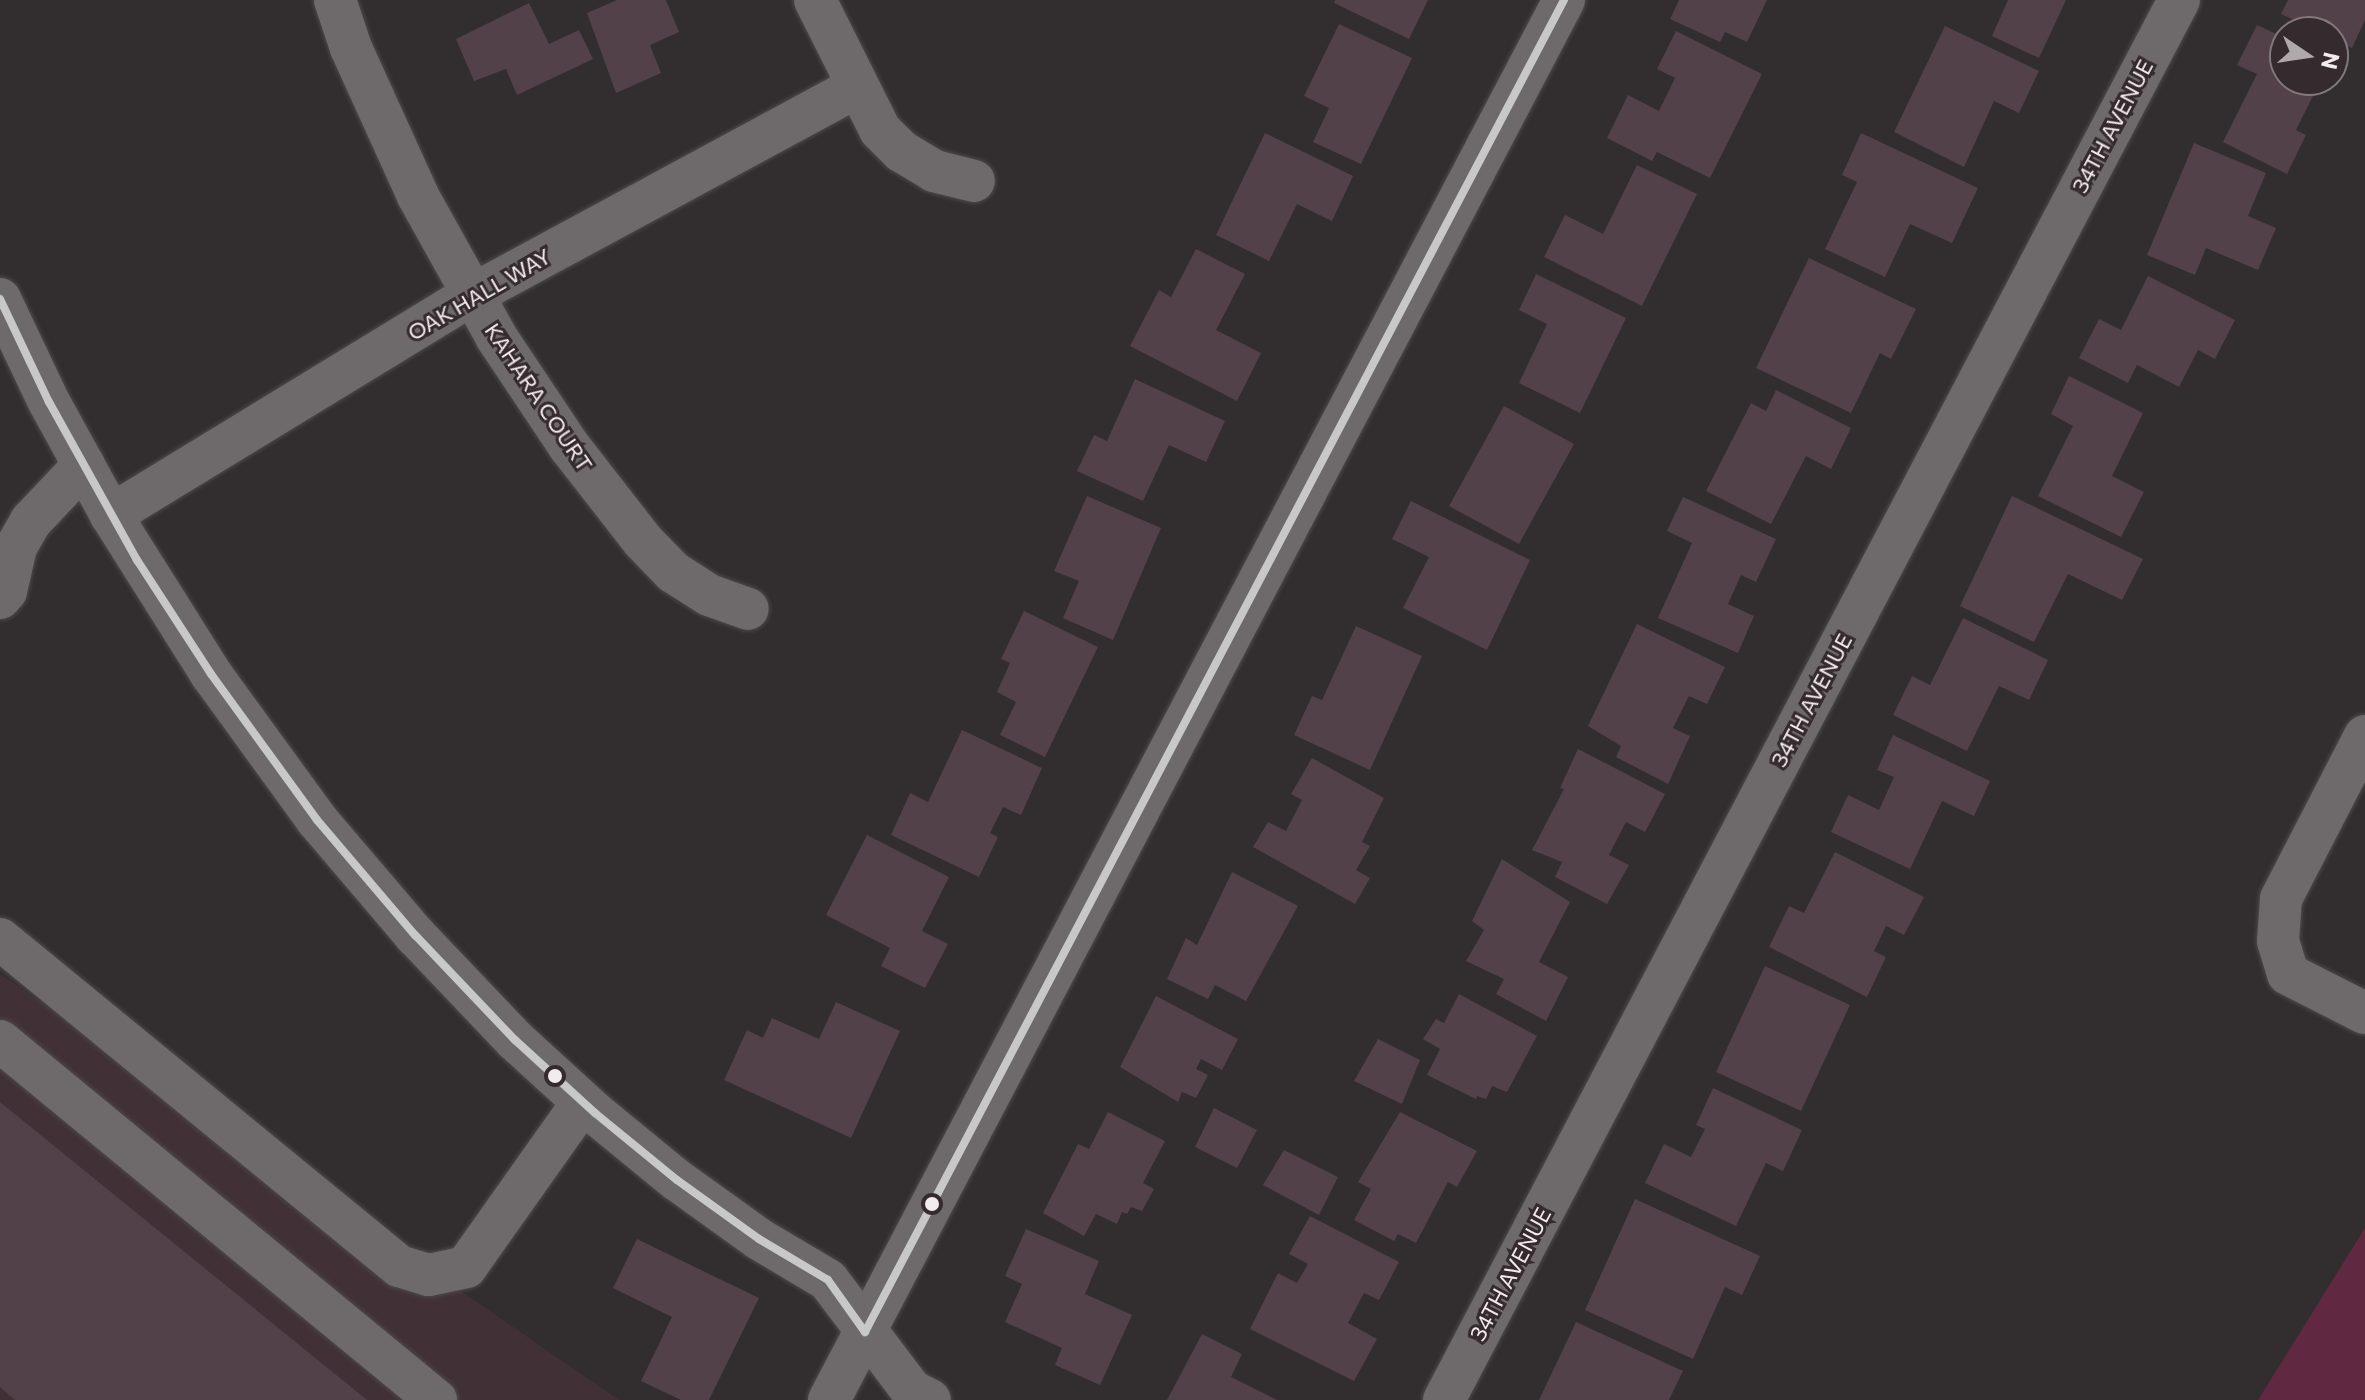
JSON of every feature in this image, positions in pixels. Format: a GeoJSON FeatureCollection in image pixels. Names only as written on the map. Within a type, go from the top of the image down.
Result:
{"type":"FeatureCollection","features":[{"type":"Feature","properties":{"kind":"street","name":"KAHARA COURT"},"geometry":{"type":"LineString","coordinates":[[335,0],[351,48],[418,196],[472,295],[569,446],[643,541],[673,572],[709,595],[748,609]]}},
{"type":"Feature","properties":{"kind":"street"},"geometry":{"type":"LineString","coordinates":[[815,0],[880,130],[901,151],[934,171],[974,181]]}},
{"type":"Feature","properties":{"kind":"street"},"geometry":{"type":"LineString","coordinates":[[829,1400],[1564,0]]}},
{"type":"Feature","properties":{"kind":"street","name":"34TH AVENUE"},"geometry":{"type":"LineString","coordinates":[[1444,1400],[2179,0]]}},
{"type":"Feature","properties":{"kind":"street","name":"OAK HALL WAY"},"geometry":{"type":"LineString","coordinates":[[111,515],[472,295],[856,87]]}},
{"type":"Feature","properties":{"kind":"street"},"geometry":{"type":"LineString","coordinates":[[0,299],[111,515],[211,674],[317,820],[415,935],[515,1040],[583,1102],[700,1197],[759,1239],[828,1280],[912,1391],[930,1400]]}},
{"type":"Feature","properties":{"kind":"street"},"geometry":{"type":"LineString","coordinates":[[0,598],[6,591],[16,547],[31,521],[84,465]]}},
{"type":"Feature","properties":{"kind":"street"},"geometry":{"type":"LineString","coordinates":[[2365,736],[2281,899],[2278,941],[2288,974],[2365,1013]]}},
{"type":"Feature","properties":{"kind":"street"},"geometry":{"type":"LineString","coordinates":[[0,939],[399,1266],[429,1275],[466,1267],[583,1102]]}},
{"type":"Feature","properties":{"kind":"street"},"geometry":{"type":"LineString","coordinates":[[0,1041],[436,1400]]}},
{"type":"Feature","properties":{"kind":"shaded area"},"geometry":{"type":"Polygon","coordinates":[[[0,974],[619,1400],[0,1400],[0,974]]]}},
{"type":"Feature","properties":{"kind":"shaded area"},"geometry":{"type":"Polygon","coordinates":[[[2365,1228],[2365,1400],[2258,1400],[2365,1228]]]}},
{"type":"Feature","properties":{"kind":"building"},"geometry":{"type":"Polygon","coordinates":[[[617,0],[666,0],[679,32],[650,45],[661,73],[616,93],[587,13],[617,0]]]}},
{"type":"Feature","properties":{"kind":"building"},"geometry":{"type":"Polygon","coordinates":[[[1335,0],[1428,0],[1409,39],[1334,3],[1335,0]]]}},
{"type":"Feature","properties":{"kind":"building"},"geometry":{"type":"Polygon","coordinates":[[[1679,0],[1767,0],[1747,42],[1725,32],[1720,42],[1670,19],[1679,0]]]}},
{"type":"Feature","properties":{"kind":"building"},"geometry":{"type":"Polygon","coordinates":[[[2008,0],[2066,0],[2039,58],[1992,36],[2008,0]]]}},
{"type":"Feature","properties":{"kind":"building"},"geometry":{"type":"Polygon","coordinates":[[[2288,0],[2365,0],[2365,20],[2352,48],[2349,47],[2349,16],[2281,14],[2288,0]]]}},
{"type":"Feature","properties":{"kind":"building"},"geometry":{"type":"Polygon","coordinates":[[[529,3],[549,44],[579,30],[593,59],[517,95],[506,69],[474,81],[456,39],[529,3]]]}},
{"type":"Feature","properties":{"kind":"building"},"geometry":{"type":"Polygon","coordinates":[[[1339,24],[1412,58],[1361,164],[1313,142],[1329,108],[1304,96],[1339,24]]]}},
{"type":"Feature","properties":{"kind":"building"},"geometry":{"type":"Polygon","coordinates":[[[2257,25],[2269,31],[2269,96],[2313,96],[2296,130],[2306,135],[2287,174],[2223,142],[2257,74],[2237,65],[2257,25]]]}},
{"type":"Feature","properties":{"kind":"building"},"geometry":{"type":"Polygon","coordinates":[[[1945,26],[2039,71],[2019,113],[1994,101],[1964,167],[1894,132],[1945,26]]]}},
{"type":"Feature","properties":{"kind":"building"},"geometry":{"type":"Polygon","coordinates":[[[1676,31],[1762,74],[1710,178],[1657,152],[1652,161],[1607,138],[1628,95],[1659,111],[1675,78],[1657,69],[1676,31]]]}},
{"type":"Feature","properties":{"kind":"building"},"geometry":{"type":"Polygon","coordinates":[[[1265,133],[1353,176],[1332,221],[1297,204],[1269,261],[1216,235],[1265,133]]]}},
{"type":"Feature","properties":{"kind":"building"},"geometry":{"type":"Polygon","coordinates":[[[1861,133],[1978,188],[1952,243],[1910,224],[1885,277],[1825,249],[1857,182],[1842,175],[1861,133]]]}},
{"type":"Feature","properties":{"kind":"building"},"geometry":{"type":"Polygon","coordinates":[[[2194,143],[2266,173],[2248,216],[2276,228],[2258,270],[2206,248],[2195,275],[2147,255],[2194,143]]]}},
{"type":"Feature","properties":{"kind":"building"},"geometry":{"type":"Polygon","coordinates":[[[1637,165],[1697,194],[1642,306],[1544,257],[1565,215],[1603,234],[1637,165]]]}},
{"type":"Feature","properties":{"kind":"building"},"geometry":{"type":"Polygon","coordinates":[[[1196,249],[1245,274],[1216,330],[1261,353],[1237,401],[1130,346],[1159,290],[1171,297],[1196,249]]]}},
{"type":"Feature","properties":{"kind":"building"},"geometry":{"type":"Polygon","coordinates":[[[1809,258],[1916,309],[1891,359],[1880,353],[1851,413],[1756,368],[1809,258]]]}},
{"type":"Feature","properties":{"kind":"building"},"geometry":{"type":"Polygon","coordinates":[[[1536,274],[1626,318],[1580,413],[1519,383],[1547,324],[1519,310],[1536,274]]]}},
{"type":"Feature","properties":{"kind":"building"},"geometry":{"type":"Polygon","coordinates":[[[2148,276],[2235,320],[2215,359],[2198,350],[2179,387],[2137,365],[2128,383],[2079,358],[2099,319],[2121,330],[2148,276]]]}},
{"type":"Feature","properties":{"kind":"building"},"geometry":{"type":"Polygon","coordinates":[[[2069,376],[2143,413],[2112,476],[2144,492],[2121,537],[2038,496],[2073,426],[2051,414],[2069,376]]]}},
{"type":"Feature","properties":{"kind":"building"},"geometry":{"type":"Polygon","coordinates":[[[1135,379],[1225,421],[1206,462],[1169,445],[1143,501],[1077,471],[1094,435],[1107,441],[1135,379]]]}},
{"type":"Feature","properties":{"kind":"building"},"geometry":{"type":"Polygon","coordinates":[[[1776,390],[1851,428],[1831,469],[1806,456],[1771,524],[1706,491],[1751,403],[1766,411],[1776,390]]]}},
{"type":"Feature","properties":{"kind":"building"},"geometry":{"type":"Polygon","coordinates":[[[1504,406],[1574,444],[1519,544],[1449,506],[1504,406]]]}},
{"type":"Feature","properties":{"kind":"building"},"geometry":{"type":"Polygon","coordinates":[[[1087,496],[1161,528],[1113,640],[1063,618],[1079,581],[1054,571],[1087,496]]]}},
{"type":"Feature","properties":{"kind":"building"},"geometry":{"type":"Polygon","coordinates":[[[2012,496],[2143,559],[2122,600],[2068,574],[2034,642],[1960,606],[2012,496]]]}},
{"type":"Feature","properties":{"kind":"building"},"geometry":{"type":"Polygon","coordinates":[[[1683,497],[1776,539],[1756,582],[1741,575],[1728,604],[1754,616],[1738,653],[1658,618],[1692,543],[1667,531],[1683,497]]]}},
{"type":"Feature","properties":{"kind":"building"},"geometry":{"type":"Polygon","coordinates":[[[1411,501],[1530,560],[1487,650],[1403,608],[1429,557],[1392,539],[1411,501]]]}},
{"type":"Feature","properties":{"kind":"building"},"geometry":{"type":"Polygon","coordinates":[[[1024,611],[1098,647],[1045,757],[1000,735],[1016,702],[997,692],[1010,663],[1001,659],[1024,611]]]}},
{"type":"Feature","properties":{"kind":"building"},"geometry":{"type":"Polygon","coordinates":[[[1963,618],[2048,660],[2029,700],[1999,686],[1967,751],[1893,715],[1912,676],[1930,685],[1963,618]]]}},
{"type":"Feature","properties":{"kind":"building"},"geometry":{"type":"Polygon","coordinates":[[[1637,624],[1725,667],[1707,704],[1689,696],[1673,728],[1690,736],[1668,784],[1616,757],[1621,746],[1588,726],[1637,624]]]}},
{"type":"Feature","properties":{"kind":"building"},"geometry":{"type":"Polygon","coordinates":[[[1356,626],[1422,656],[1370,770],[1294,735],[1312,696],[1322,700],[1356,626]]]}},
{"type":"Feature","properties":{"kind":"building"},"geometry":{"type":"Polygon","coordinates":[[[962,730],[1042,768],[1021,815],[1003,807],[990,833],[998,837],[979,877],[891,835],[910,793],[928,802],[962,730]]]}},
{"type":"Feature","properties":{"kind":"building"},"geometry":{"type":"Polygon","coordinates":[[[1893,735],[1990,781],[1974,816],[1942,801],[1910,869],[1831,832],[1848,795],[1879,810],[1894,777],[1877,770],[1893,735]]]}},
{"type":"Feature","properties":{"kind":"building"},"geometry":{"type":"Polygon","coordinates":[[[1578,749],[1665,794],[1645,832],[1626,822],[1609,855],[1629,865],[1607,904],[1555,877],[1562,862],[1532,850],[1564,789],[1560,788],[1578,749]]]}},
{"type":"Feature","properties":{"kind":"building"},"geometry":{"type":"Polygon","coordinates":[[[1312,758],[1384,798],[1362,842],[1370,846],[1356,870],[1370,878],[1355,904],[1253,847],[1268,822],[1286,831],[1302,800],[1291,794],[1312,758]]]}},
{"type":"Feature","properties":{"kind":"building"},"geometry":{"type":"Polygon","coordinates":[[[867,835],[949,877],[922,931],[948,944],[925,988],[881,966],[890,948],[826,915],[867,835]]]}},
{"type":"Feature","properties":{"kind":"building"},"geometry":{"type":"Polygon","coordinates":[[[1835,852],[1924,897],[1904,935],[1886,926],[1874,951],[1886,957],[1867,997],[1769,947],[1789,906],[1804,913],[1835,852]]]}},
{"type":"Feature","properties":{"kind":"building"},"geometry":{"type":"Polygon","coordinates":[[[1502,859],[1570,902],[1539,962],[1568,977],[1546,1021],[1496,994],[1504,979],[1466,961],[1484,930],[1472,921],[1502,859]]]}},
{"type":"Feature","properties":{"kind":"building"},"geometry":{"type":"Polygon","coordinates":[[[1232,872],[1298,906],[1246,1001],[1215,985],[1208,999],[1167,979],[1186,938],[1197,945],[1232,872]]]}},
{"type":"Feature","properties":{"kind":"building"},"geometry":{"type":"Polygon","coordinates":[[[1765,966],[1850,1005],[1801,1111],[1716,1072],[1765,966]]]}},
{"type":"Feature","properties":{"kind":"building"},"geometry":{"type":"Polygon","coordinates":[[[1459,994],[1537,1036],[1507,1092],[1492,1086],[1486,1099],[1477,1096],[1476,1099],[1427,1075],[1440,1049],[1423,1039],[1436,1019],[1444,1023],[1459,994]]]}},
{"type":"Feature","properties":{"kind":"building"},"geometry":{"type":"Polygon","coordinates":[[[1156,996],[1238,1039],[1222,1070],[1201,1059],[1196,1069],[1208,1075],[1196,1098],[1182,1092],[1178,1102],[1120,1067],[1156,996]]]}},
{"type":"Feature","properties":{"kind":"building"},"geometry":{"type":"Polygon","coordinates":[[[836,1002],[900,1031],[851,1138],[724,1080],[747,1030],[763,1038],[772,1018],[819,1039],[836,1002]]]}},
{"type":"Feature","properties":{"kind":"building"},"geometry":{"type":"Polygon","coordinates":[[[1378,1039],[1420,1060],[1402,1104],[1354,1081],[1378,1039]]]}},
{"type":"Feature","properties":{"kind":"building"},"geometry":{"type":"Polygon","coordinates":[[[1713,1088],[1802,1130],[1783,1171],[1766,1163],[1736,1226],[1645,1183],[1664,1144],[1691,1157],[1705,1129],[1696,1125],[1713,1088]]]}},
{"type":"Feature","properties":{"kind":"building"},"geometry":{"type":"Polygon","coordinates":[[[0,1102],[367,1400],[15,1400],[0,1387],[0,1102]]]}},
{"type":"Feature","properties":{"kind":"building"},"geometry":{"type":"Polygon","coordinates":[[[1214,1108],[1257,1130],[1237,1168],[1195,1147],[1214,1108]]]}},
{"type":"Feature","properties":{"kind":"building"},"geometry":{"type":"Polygon","coordinates":[[[1108,1112],[1165,1141],[1143,1183],[1154,1189],[1142,1211],[1131,1207],[1127,1214],[1122,1212],[1117,1224],[1096,1214],[1084,1236],[1043,1213],[1078,1144],[1089,1149],[1108,1112]]]}},
{"type":"Feature","properties":{"kind":"building"},"geometry":{"type":"Polygon","coordinates":[[[1400,1112],[1477,1151],[1457,1187],[1448,1182],[1416,1243],[1398,1234],[1394,1241],[1354,1220],[1371,1189],[1358,1182],[1400,1112]]]}},
{"type":"Feature","properties":{"kind":"building"},"geometry":{"type":"Polygon","coordinates":[[[1284,1150],[1338,1177],[1319,1215],[1263,1185],[1284,1150]]]}},
{"type":"Feature","properties":{"kind":"building"},"geometry":{"type":"Polygon","coordinates":[[[1635,1199],[1760,1256],[1742,1295],[1725,1287],[1693,1359],[1585,1310],[1635,1199]]]}},
{"type":"Feature","properties":{"kind":"building"},"geometry":{"type":"Polygon","coordinates":[[[1310,1216],[1399,1262],[1379,1300],[1364,1293],[1348,1323],[1377,1339],[1354,1381],[1250,1329],[1278,1273],[1297,1283],[1308,1264],[1289,1254],[1310,1216]]]}},
{"type":"Feature","properties":{"kind":"building"},"geometry":{"type":"Polygon","coordinates":[[[1026,1229],[1099,1261],[1085,1294],[1132,1315],[1100,1385],[1055,1365],[1062,1348],[1005,1322],[1022,1284],[1005,1276],[1026,1229]]]}},
{"type":"Feature","properties":{"kind":"building"},"geometry":{"type":"Polygon","coordinates":[[[637,1239],[759,1298],[709,1400],[681,1400],[641,1381],[672,1317],[613,1288],[637,1239]]]}},
{"type":"Feature","properties":{"kind":"building"},"geometry":{"type":"Polygon","coordinates":[[[1576,1322],[1683,1371],[1669,1400],[1539,1400],[1576,1322]]]}},
{"type":"Feature","properties":{"kind":"building"},"geometry":{"type":"Polygon","coordinates":[[[1202,1334],[1242,1354],[1231,1377],[1277,1400],[1167,1400],[1202,1334]]]}},
{"type":"Feature","properties":{"kind":"transit line"},"geometry":{"type":"LineString","coordinates":[[0,299],[49,402],[137,560],[211,674],[317,820],[415,935],[515,1040],[595,1113],[677,1180],[759,1239],[828,1280],[865,1332],[1564,0]]}}]}
